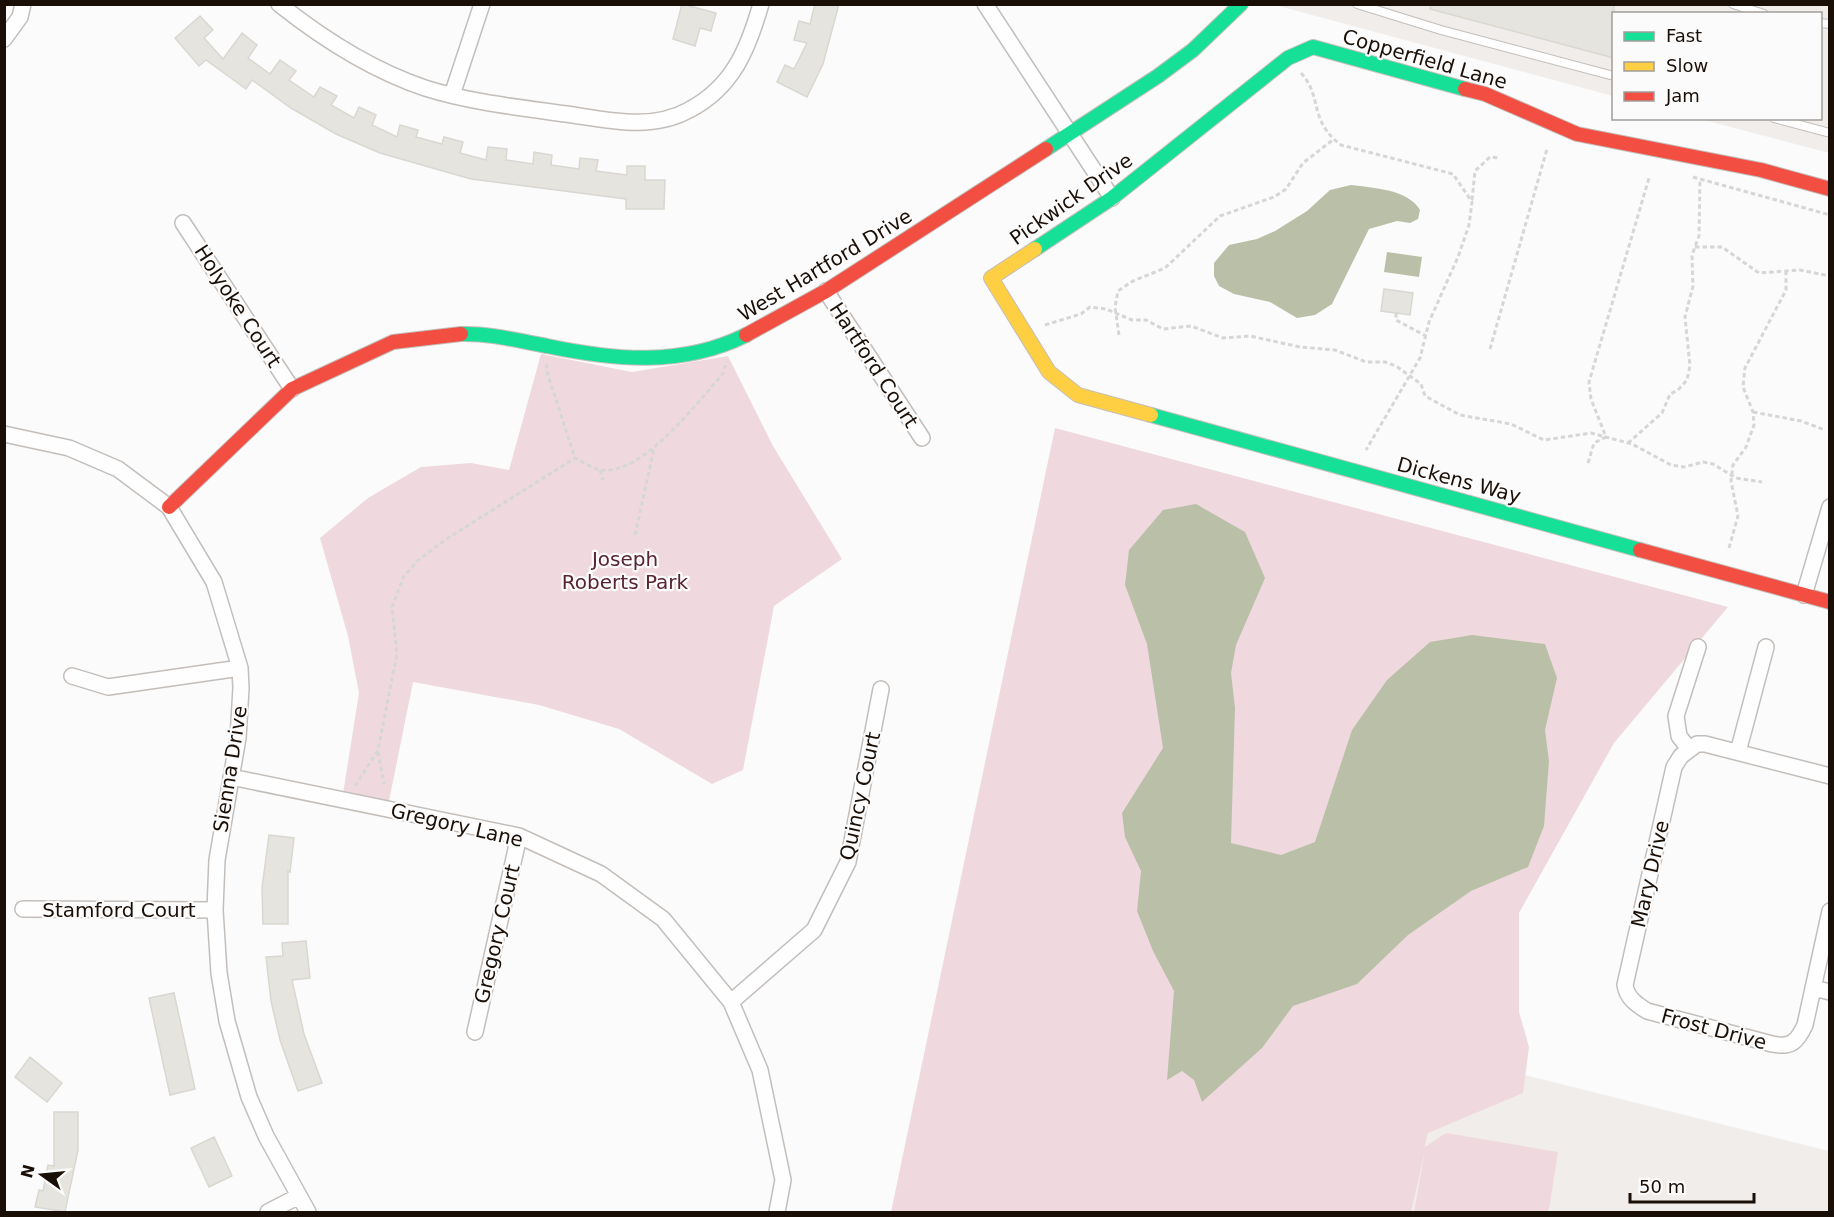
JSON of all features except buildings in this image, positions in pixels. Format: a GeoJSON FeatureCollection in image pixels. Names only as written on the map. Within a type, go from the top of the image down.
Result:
{"type":"FeatureCollection","features":[{"type":"Feature","properties":{"kind":"street"},"geometry":{"type":"LineString","coordinates":[[4,39],[20,17],[23,4]]}},
{"type":"Feature","properties":{"kind":"street"},"geometry":{"type":"LineString","coordinates":[[279,4],[320,36],[375,67],[424,88],[501,105],[636,123],[675,116],[708,98],[731,77],[746,53],[761,4]]}},
{"type":"Feature","properties":{"kind":"street"},"geometry":{"type":"LineString","coordinates":[[452,96],[482,4]]}},
{"type":"Feature","properties":{"kind":"street"},"geometry":{"type":"LineString","coordinates":[[985,4],[1112,198]]}},
{"type":"Feature","properties":{"kind":"street","name":"West Hartford Drive"},"geometry":{"type":"LineString","coordinates":[[169,507],[292,389],[339,365],[393,342],[464,334],[507,338],[594,356],[648,360],[696,353],[732,342],[826,291],[1158,76],[1192,50],[1241,4]]}},
{"type":"Feature","properties":{"kind":"street","name":"Copperfield Lane"},"geometry":{"type":"LineString","coordinates":[[1288,58],[1312,47],[1485,94],[1577,134],[1761,170],[1830,189]]}},
{"type":"Feature","properties":{"kind":"street","name":"Pickwick Drive"},"geometry":{"type":"LineString","coordinates":[[1078,395],[1049,372],[991,278],[1112,198],[1288,58]]}},
{"type":"Feature","properties":{"kind":"street","name":"Holyoke Court"},"geometry":{"type":"LineString","coordinates":[[183,224],[292,389]]}},
{"type":"Feature","properties":{"kind":"street","name":"Hartford Court"},"geometry":{"type":"LineString","coordinates":[[826,291],[922,438]]}},
{"type":"Feature","properties":{"kind":"street","name":"Dickens Way"},"geometry":{"type":"LineString","coordinates":[[1078,395],[1830,602]]}},
{"type":"Feature","properties":{"kind":"street","name":"Sienna Drive"},"geometry":{"type":"LineString","coordinates":[[4,434],[69,448],[118,469],[169,507],[214,582],[240,668],[241,710],[221,830],[215,910],[219,973],[237,1060],[266,1136],[308,1212]]}},
{"type":"Feature","properties":{"kind":"street"},"geometry":{"type":"LineString","coordinates":[[1804,595],[1830,507]]}},
{"type":"Feature","properties":{"kind":"street"},"geometry":{"type":"LineString","coordinates":[[1698,647],[1676,716],[1679,736],[1689,749],[1697,744],[1705,744],[1830,776]]}},
{"type":"Feature","properties":{"kind":"street"},"geometry":{"type":"LineString","coordinates":[[1738,753],[1766,647]]}},
{"type":"Feature","properties":{"kind":"street"},"geometry":{"type":"LineString","coordinates":[[72,676],[108,687],[240,668]]}},
{"type":"Feature","properties":{"kind":"street","name":"Quincy Court"},"geometry":{"type":"LineString","coordinates":[[731,1002],[814,930],[848,862],[881,689]]}},
{"type":"Feature","properties":{"kind":"street","name":"Mary Drive"},"geometry":{"type":"LineString","coordinates":[[1633,1001],[1624,985],[1674,767],[1689,749]]}},
{"type":"Feature","properties":{"kind":"street","name":"Gregory Lane"},"geometry":{"type":"LineString","coordinates":[[231,777],[519,836],[601,874],[663,919],[731,1002],[760,1070],[783,1180],[777,1212]]}},
{"type":"Feature","properties":{"kind":"street","name":"Gregory Court"},"geometry":{"type":"LineString","coordinates":[[475,1032],[519,836]]}},
{"type":"Feature","properties":{"kind":"street","name":"Stamford Court"},"geometry":{"type":"LineString","coordinates":[[23,909],[215,910]]}},
{"type":"Feature","properties":{"kind":"street","name":"Frost Drive"},"geometry":{"type":"LineString","coordinates":[[1633,1001],[1647,1011],[1784,1047],[1796,1042],[1800,1036],[1813,988],[1830,911]]}},
{"type":"Feature","properties":{"kind":"street"},"geometry":{"type":"LineString","coordinates":[[1813,988],[1830,992]]}},
{"type":"Feature","properties":{"kind":"street"},"geometry":{"type":"LineString","coordinates":[[268,1212],[299,1196]]}},
{"type":"Feature","properties":{"kind":"lane"},"geometry":{"type":"LineString","coordinates":[[1357,4],[1441,30],[1612,75]]}},
{"type":"Feature","properties":{"kind":"lane"},"geometry":{"type":"LineString","coordinates":[[1733,4],[1758,12]]}},
{"type":"Feature","properties":{"kind":"lane"},"geometry":{"type":"LineString","coordinates":[[1781,120],[1830,133]]}},
{"type":"Feature","properties":{"kind":"path"},"geometry":{"type":"LineString","coordinates":[[1288,58],[1312,85],[1314,107],[1328,135],[1341,145],[1453,174],[1472,202]]}},
{"type":"Feature","properties":{"kind":"path"},"geometry":{"type":"LineString","coordinates":[[1119,335],[1115,313],[1118,291],[1133,281],[1165,268],[1220,216],[1274,196],[1286,189],[1303,163],[1334,139]]}},
{"type":"Feature","properties":{"kind":"path"},"geometry":{"type":"LineString","coordinates":[[1490,349],[1546,149]]}},
{"type":"Feature","properties":{"kind":"path"},"geometry":{"type":"LineString","coordinates":[[1366,450],[1408,374],[1420,358],[1429,322],[1458,257],[1469,225],[1475,171],[1490,157],[1500,158]]}},
{"type":"Feature","properties":{"kind":"path"},"geometry":{"type":"LineString","coordinates":[[1693,177],[1830,215]]}},
{"type":"Feature","properties":{"kind":"path"},"geometry":{"type":"LineString","coordinates":[[1606,436],[1591,399],[1588,382],[1648,178]]}},
{"type":"Feature","properties":{"kind":"path"},"geometry":{"type":"LineString","coordinates":[[1628,443],[1662,413],[1670,394],[1678,390],[1687,380],[1690,347],[1685,317],[1693,286],[1691,270],[1698,236],[1700,179]]}},
{"type":"Feature","properties":{"kind":"path"},"geometry":{"type":"LineString","coordinates":[[1695,248],[1722,247],[1759,273],[1820,272],[1830,276]]}},
{"type":"Feature","properties":{"kind":"path"},"geometry":{"type":"LineString","coordinates":[[1729,548],[1738,516],[1732,474],[1733,465],[1746,447],[1754,425],[1753,412],[1743,387],[1745,368],[1786,290],[1786,272]]}},
{"type":"Feature","properties":{"kind":"path"},"geometry":{"type":"LineString","coordinates":[[1045,325],[1081,314],[1090,307],[1132,320],[1146,320],[1163,329],[1191,326],[1223,338],[1250,336],[1292,346],[1335,350],[1366,362],[1385,362],[1421,384],[1425,396],[1460,415],[1511,424],[1544,441],[1591,433],[1628,443],[1671,465],[1684,467],[1703,462],[1732,474],[1736,478],[1762,482]]}},
{"type":"Feature","properties":{"kind":"path"},"geometry":{"type":"LineString","coordinates":[[1396,313],[1396,320],[1426,336]]}},
{"type":"Feature","properties":{"kind":"path"},"geometry":{"type":"LineString","coordinates":[[550,348],[546,369],[575,458],[600,470],[612,470],[629,464],[654,447],[722,375],[732,342]]}},
{"type":"Feature","properties":{"kind":"path"},"geometry":{"type":"LineString","coordinates":[[1753,412],[1800,421],[1825,430]]}},
{"type":"Feature","properties":{"kind":"path"},"geometry":{"type":"LineString","coordinates":[[1588,463],[1594,443],[1606,436]]}},
{"type":"Feature","properties":{"kind":"path"},"geometry":{"type":"LineString","coordinates":[[635,535],[654,447]]}},
{"type":"Feature","properties":{"kind":"path"},"geometry":{"type":"LineString","coordinates":[[384,784],[378,750],[396,663],[392,607],[403,578],[417,561],[445,540],[575,458]]}},
{"type":"Feature","properties":{"kind":"path"},"geometry":{"type":"LineString","coordinates":[[600,470],[603,480]]}},
{"type":"Feature","properties":{"kind":"path"},"geometry":{"type":"LineString","coordinates":[[352,789],[378,750]]}},
{"type":"Feature","properties":{"kind":"shaded area"},"geometry":{"type":"Polygon","coordinates":[[[1271,4],[1829,5],[1829,153],[1704,120],[1822,120],[1822,12],[1612,12],[1612,96],[1271,4]]]}},
{"type":"Feature","properties":{"kind":"shaded area"},"geometry":{"type":"Polygon","coordinates":[[[1351,185],[1399,194],[1414,203],[1420,210],[1418,219],[1410,223],[1397,221],[1369,229],[1332,304],[1315,315],[1297,318],[1270,302],[1234,294],[1219,286],[1214,276],[1214,263],[1229,245],[1257,239],[1275,231],[1307,211],[1330,190],[1351,185]]]}},
{"type":"Feature","properties":{"kind":"shaded area"},"geometry":{"type":"Polygon","coordinates":[[[1387,252],[1422,257],[1419,277],[1384,272],[1387,252]]]}},
{"type":"Feature","properties":{"kind":"shaded area"},"geometry":{"type":"Polygon","coordinates":[[[1196,504],[1245,532],[1265,578],[1236,645],[1231,673],[1235,708],[1231,843],[1281,855],[1315,842],[1352,730],[1387,680],[1430,642],[1472,635],[1545,644],[1557,678],[1545,730],[1549,761],[1544,826],[1528,867],[1471,891],[1408,935],[1357,984],[1293,1006],[1262,1048],[1202,1102],[1194,1080],[1182,1071],[1167,1080],[1174,991],[1153,951],[1137,911],[1141,871],[1125,837],[1122,813],[1163,748],[1147,644],[1125,585],[1129,550],[1163,510],[1196,504]]]}},
{"type":"Feature","properties":{"kind":"shaded area"},"geometry":{"type":"Polygon","coordinates":[[[1445,1055],[1829,1151],[1829,1212],[1411,1212],[1445,1055]]]}},
{"type":"Feature","properties":{"kind":"green space","name":"Joseph Roberts Park"},"geometry":{"type":"Polygon","coordinates":[[[541,354],[632,372],[728,356],[773,446],[842,559],[774,606],[743,770],[712,784],[619,729],[539,705],[413,682],[389,801],[342,800],[359,693],[348,636],[320,538],[368,498],[421,467],[471,463],[509,470],[541,354]]]}},
{"type":"Feature","properties":{"kind":"green space"},"geometry":{"type":"Polygon","coordinates":[[[1055,428],[1728,607],[1614,743],[1519,913],[1519,1012],[1529,1047],[1523,1093],[1428,1133],[1425,1147],[1446,1133],[1558,1152],[1549,1209],[1546,1212],[1414,1212],[1425,1151],[1411,1212],[891,1212],[1055,428]]]}},
{"type":"Feature","properties":{"kind":"traffic: fast"},"geometry":{"type":"LineString","coordinates":[[1046,149],[1158,76],[1193,50],[1241,4]]}},
{"type":"Feature","properties":{"kind":"traffic: fast"},"geometry":{"type":"LineString","coordinates":[[1035,249],[1112,198],[1288,58],[1313,47],[1465,89]]}},
{"type":"Feature","properties":{"kind":"traffic: fast"},"geometry":{"type":"LineString","coordinates":[[461,334],[493,336],[597,355],[648,358],[697,352],[746,335]]}},
{"type":"Feature","properties":{"kind":"traffic: fast"},"geometry":{"type":"LineString","coordinates":[[1151,415],[1640,550]]}},
{"type":"Feature","properties":{"kind":"traffic: slow"},"geometry":{"type":"LineString","coordinates":[[1035,249],[991,278],[1049,372],[1078,395],[1151,415]]}},
{"type":"Feature","properties":{"kind":"traffic: jam"},"geometry":{"type":"LineString","coordinates":[[1465,89],[1485,94],[1577,134],[1761,170],[1830,189]]}},
{"type":"Feature","properties":{"kind":"traffic: jam"},"geometry":{"type":"LineString","coordinates":[[746,335],[826,291],[1046,149]]}},
{"type":"Feature","properties":{"kind":"traffic: jam"},"geometry":{"type":"LineString","coordinates":[[169,507],[292,389],[393,342],[461,334]]}},
{"type":"Feature","properties":{"kind":"traffic: jam"},"geometry":{"type":"LineString","coordinates":[[1640,550],[1830,602]]}}]}
